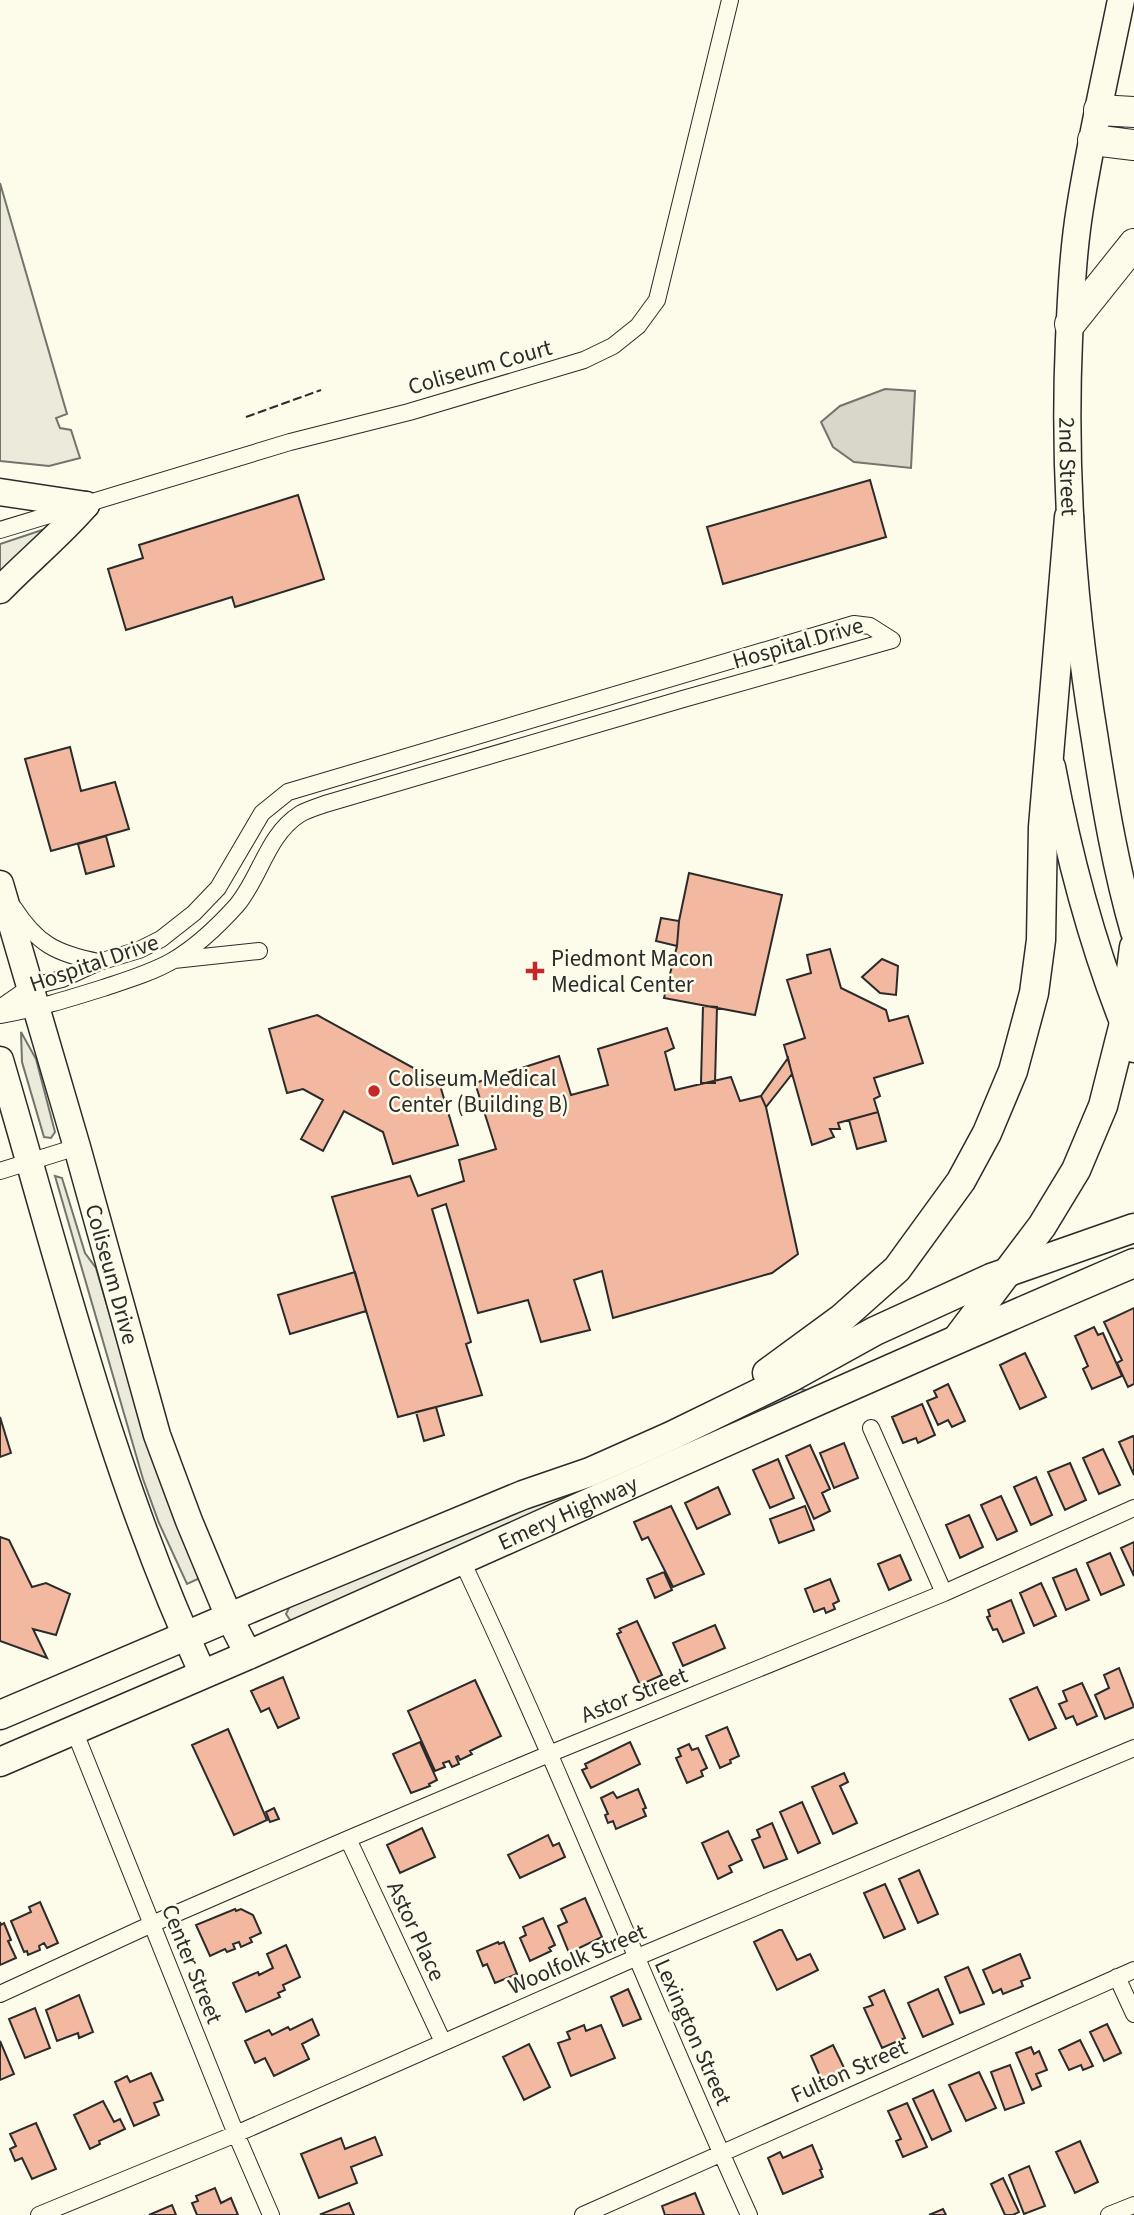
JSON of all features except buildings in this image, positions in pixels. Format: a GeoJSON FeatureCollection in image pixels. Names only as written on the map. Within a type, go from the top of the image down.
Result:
{"type":"FeatureCollection","features":[{"type":"Feature","properties":{"kind":"highway"},"geometry":{"type":"LineString","coordinates":[[1099,110],[1134,112]]}},
{"type":"Feature","properties":{"kind":"highway"},"geometry":{"type":"LineString","coordinates":[[1093,140],[1134,145]]}},
{"type":"Feature","properties":{"kind":"highway"},"geometry":{"type":"LineString","coordinates":[[1070,324],[1134,244]]}},
{"type":"Feature","properties":{"kind":"highway"},"geometry":{"type":"LineString","coordinates":[[671,1436],[793,1355],[842,1318],[897,1269],[961,1181],[987,1133],[1013,1072],[1034,993],[1041,940],[1043,827],[1069,517]]}},
{"type":"Feature","properties":{"kind":"highway"},"geometry":{"type":"LineString","coordinates":[[955,1341],[1042,1226],[1076,1170],[1103,1106],[1124,1023],[1134,947]]}},
{"type":"Feature","properties":{"kind":"highway","name":"Emery Highway"},"geometry":{"type":"LineString","coordinates":[[0,1715],[523,1495],[590,1472],[790,1378],[876,1331],[1006,1272],[1134,1228]]}},
{"type":"Feature","properties":{"kind":"highway","name":"Emery Highway"},"geometry":{"type":"LineString","coordinates":[[0,1762],[1010,1315],[1134,1263]]}},
{"type":"Feature","properties":{"kind":"main road","name":"2nd Street"},"geometry":{"type":"LineString","coordinates":[[1121,0],[1080,209],[1070,324],[1067,426],[1074,593],[1083,668],[1104,798],[1134,932]]}},
{"type":"Feature","properties":{"kind":"main road"},"geometry":{"type":"LineString","coordinates":[[0,492],[86,505]]}},
{"type":"Feature","properties":{"kind":"main road"},"geometry":{"type":"LineString","coordinates":[[0,590],[61,533],[86,505]]}},
{"type":"Feature","properties":{"kind":"main road"},"geometry":{"type":"LineString","coordinates":[[1050,755],[1072,859],[1094,939],[1134,1049]]}},
{"type":"Feature","properties":{"kind":"main road","name":"Coliseum Drive"},"geometry":{"type":"LineString","coordinates":[[1,886],[157,1435],[189,1521],[229,1617],[248,1654]]}},
{"type":"Feature","properties":{"kind":"main road","name":"Coliseum Drive"},"geometry":{"type":"LineString","coordinates":[[0,1060],[122,1474],[203,1674]]}},
{"type":"Feature","properties":{"kind":"street","name":"Coliseum Court"},"geometry":{"type":"LineString","coordinates":[[0,530],[290,442],[540,374],[584,360],[613,346],[638,326],[657,300],[730,0]]}},
{"type":"Feature","properties":{"kind":"street","name":"Hospital Drive"},"geometry":{"type":"LineString","coordinates":[[0,1008],[34,998],[149,973],[174,960],[208,933],[237,904],[281,830],[301,814],[325,804],[683,698],[892,640],[870,625],[855,624],[288,792],[262,813],[218,888],[194,913],[161,939],[62,979],[34,998],[0,1015]]}},
{"type":"Feature","properties":{"kind":"street","name":"Hospital Drive"},"geometry":{"type":"LineString","coordinates":[[1,886],[22,921],[39,940],[59,952],[99,962]]}},
{"type":"Feature","properties":{"kind":"street"},"geometry":{"type":"LineString","coordinates":[[174,960],[259,951]]}},
{"type":"Feature","properties":{"kind":"street"},"geometry":{"type":"LineString","coordinates":[[0,1171],[77,1147]]}},
{"type":"Feature","properties":{"kind":"street"},"geometry":{"type":"LineString","coordinates":[[870,1428],[944,1593]]}},
{"type":"Feature","properties":{"kind":"street","name":"Astor Street"},"geometry":{"type":"LineString","coordinates":[[0,1994],[348,1839],[944,1593],[1134,1508]]}},
{"type":"Feature","properties":{"kind":"street","name":"Lexington Street"},"geometry":{"type":"LineString","coordinates":[[461,1559],[514,1672],[635,1958],[749,2215]]}},
{"type":"Feature","properties":{"kind":"street","name":"Center Street"},"geometry":{"type":"LineString","coordinates":[[74,1730],[271,2215]]}},
{"type":"Feature","properties":{"kind":"street","name":"Woolfolk Street"},"geometry":{"type":"LineString","coordinates":[[39,2215],[236,2134],[635,1958],[1134,1748]]}},
{"type":"Feature","properties":{"kind":"street","name":"Astor Place"},"geometry":{"type":"LineString","coordinates":[[348,1839],[443,2042]]}},
{"type":"Feature","properties":{"kind":"street","name":"Fulton Street"},"geometry":{"type":"LineString","coordinates":[[583,2215],[1134,1970]]}},
{"type":"Feature","properties":{"kind":"street"},"geometry":{"type":"LineString","coordinates":[[1117,1977],[1134,2014]]}},
{"type":"Feature","properties":{"kind":"street"},"geometry":{"type":"LineString","coordinates":[[1109,2215],[1134,2204]]}},
{"type":"Feature","properties":{"kind":"shaded area"},"geometry":{"type":"Polygon","coordinates":[[[0,183],[67,414],[56,418],[60,428],[71,430],[80,458],[49,466],[0,461],[0,183]]]}},
{"type":"Feature","properties":{"kind":"shaded area"},"geometry":{"type":"Polygon","coordinates":[[[885,389],[915,391],[911,468],[854,462],[833,447],[821,422],[840,406],[885,389]]]}},
{"type":"Feature","properties":{"kind":"shaded area"},"geometry":{"type":"Polygon","coordinates":[[[60,524],[0,580],[0,544],[60,524]]]}},
{"type":"Feature","properties":{"kind":"shaded area"},"geometry":{"type":"Polygon","coordinates":[[[21,1032],[36,1059],[55,1132],[51,1138],[44,1137],[22,1062],[21,1032]]]}},
{"type":"Feature","properties":{"kind":"shaded area"},"geometry":{"type":"Polygon","coordinates":[[[55,1176],[62,1178],[85,1253],[96,1268],[155,1464],[200,1578],[187,1584],[159,1523],[143,1479],[55,1176]]]}},
{"type":"Feature","properties":{"kind":"shaded area"},"geometry":{"type":"Polygon","coordinates":[[[792,1388],[813,1391],[292,1623],[286,1614],[290,1606],[792,1388]]]}},
{"type":"Feature","properties":{"kind":"fence"},"geometry":{"type":"LineString","coordinates":[[246,417],[321,390]]}},
{"type":"Feature","properties":{"kind":"place","name":"Piedmont Macon Medical Center"},"geometry":{"type":"Point","coordinates":[535,971]}},
{"type":"Feature","properties":{"kind":"place","name":"Coliseum Medical Center (Building B)"},"geometry":{"type":"Point","coordinates":[374,1091]}}]}
